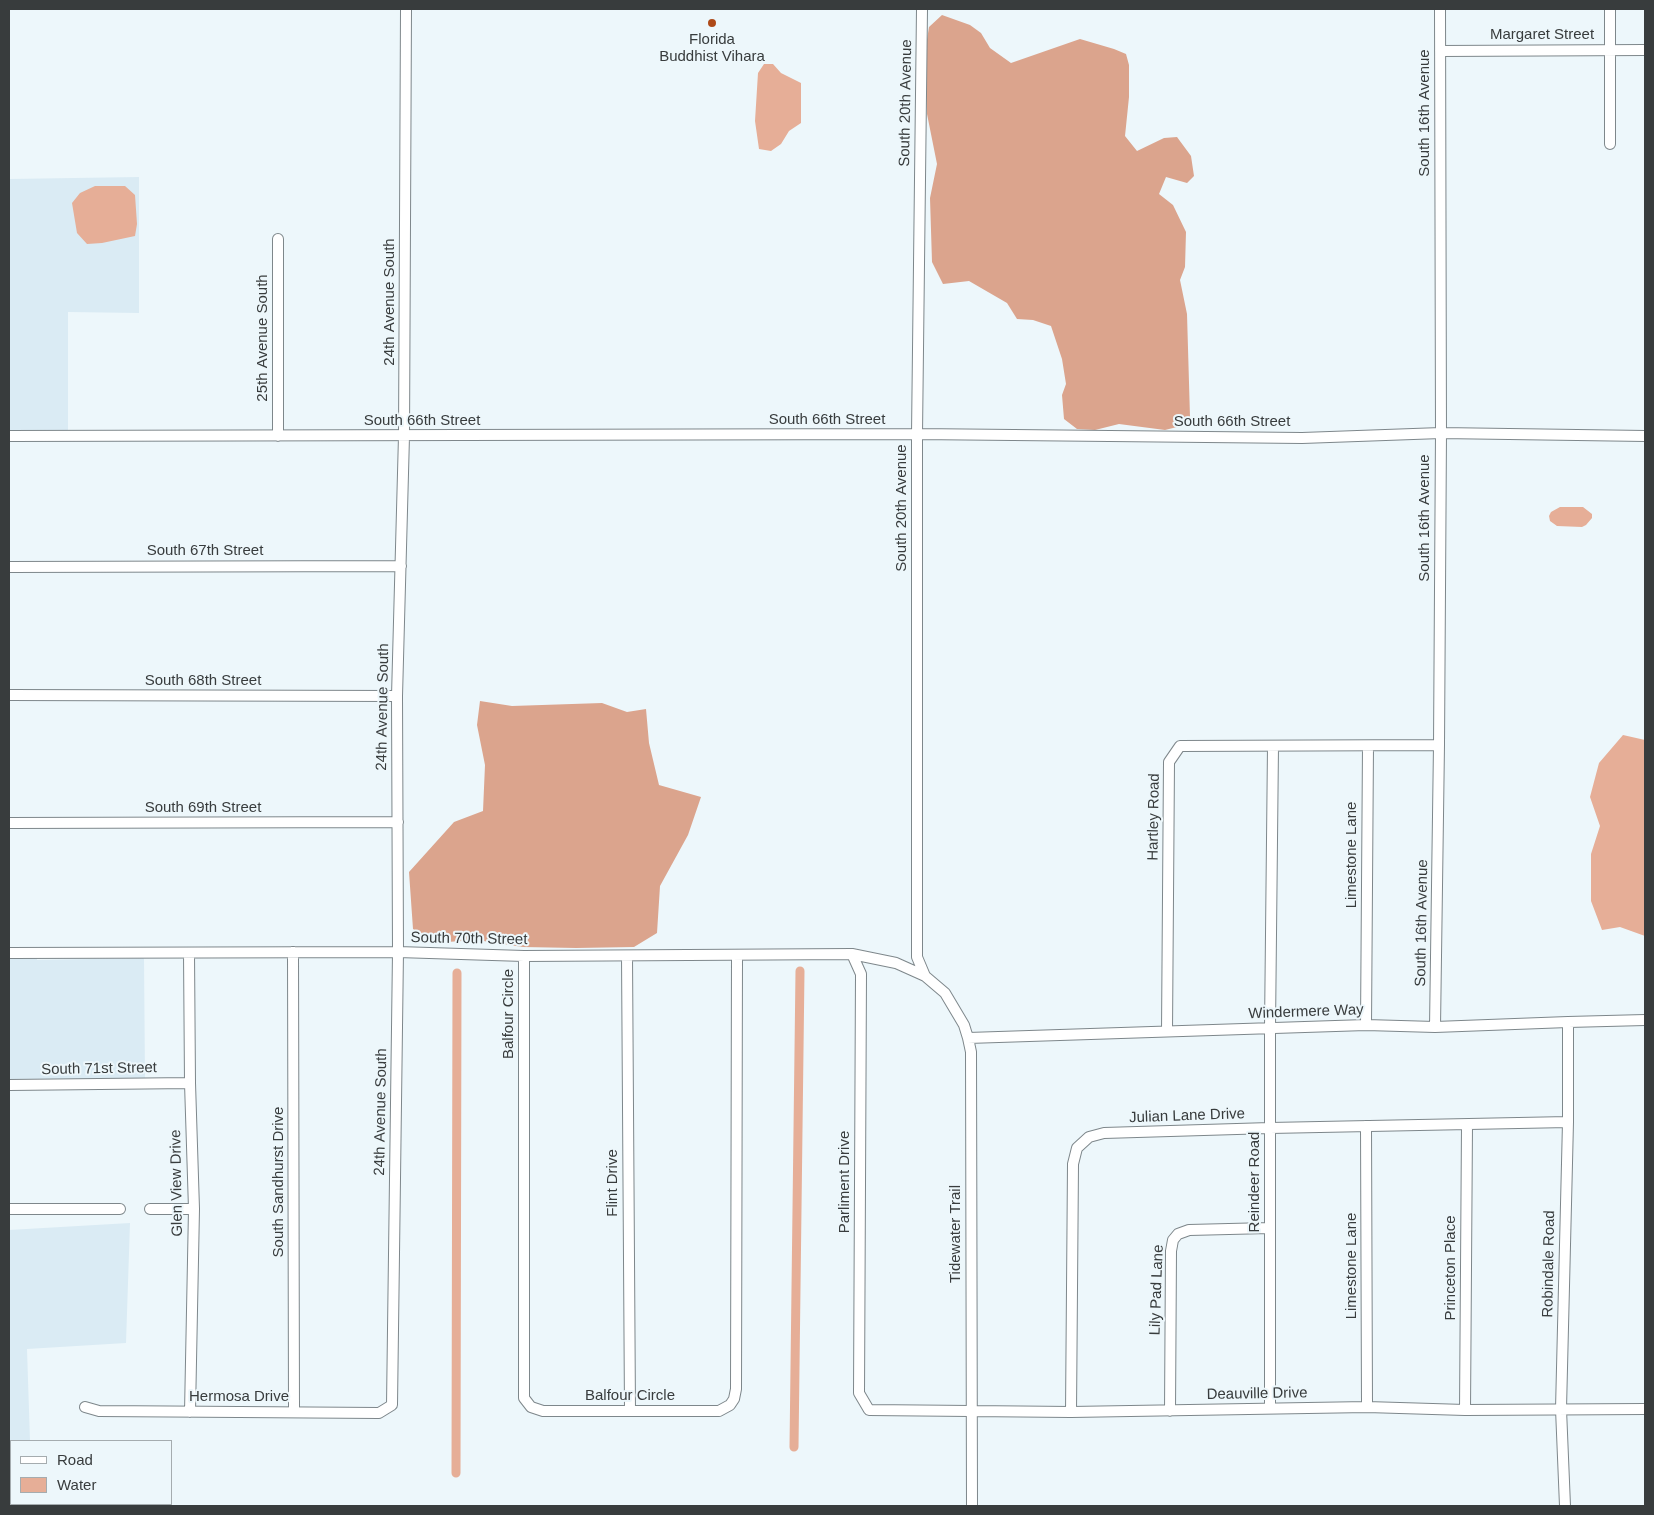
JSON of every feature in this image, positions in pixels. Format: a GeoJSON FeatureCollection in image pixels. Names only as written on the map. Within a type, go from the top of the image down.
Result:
{"type":"FeatureCollection","features":[{"type":"Feature","properties":{"kind":"street","name":"24th Avenue South"},"geometry":{"type":"LineString","coordinates":[[392,1405],[398,952],[398,696],[404,436],[406,9]]}},
{"type":"Feature","properties":{"kind":"street","name":"South 20th Avenue"},"geometry":{"type":"LineString","coordinates":[[922,9],[917,434],[917,957],[925,976]]}},
{"type":"Feature","properties":{"kind":"street","name":"South 16th Avenue"},"geometry":{"type":"LineString","coordinates":[[1435,1027],[1441,433],[1440,9]]}},
{"type":"Feature","properties":{"kind":"street"},"geometry":{"type":"LineString","coordinates":[[1610,9],[1610,144]]}},
{"type":"Feature","properties":{"kind":"street","name":"Margaret Street"},"geometry":{"type":"LineString","coordinates":[[1440,51],[1645,50]]}},
{"type":"Feature","properties":{"kind":"street","name":"25th Avenue South"},"geometry":{"type":"LineString","coordinates":[[278,240],[278,436]]}},
{"type":"Feature","properties":{"kind":"street","name":"South 66th Street"},"geometry":{"type":"LineString","coordinates":[[9,436],[917,434],[1302,438],[1441,433],[1645,436]]}},
{"type":"Feature","properties":{"kind":"street","name":"South 67th Street"},"geometry":{"type":"LineString","coordinates":[[9,567],[401,566]]}},
{"type":"Feature","properties":{"kind":"street","name":"South 68th Street"},"geometry":{"type":"LineString","coordinates":[[9,696],[398,696]]}},
{"type":"Feature","properties":{"kind":"street","name":"Hartley Road"},"geometry":{"type":"LineString","coordinates":[[1167,1031],[1170,762],[1180,746],[1439,745]]}},
{"type":"Feature","properties":{"kind":"street","name":"Reindeer Road"},"geometry":{"type":"LineString","coordinates":[[1270,1408],[1270,1028],[1273,746]]}},
{"type":"Feature","properties":{"kind":"street","name":"Limestone Lane"},"geometry":{"type":"LineString","coordinates":[[1366,1025],[1368,746]]}},
{"type":"Feature","properties":{"kind":"street","name":"South 69th Street"},"geometry":{"type":"LineString","coordinates":[[9,823],[398,822]]}},
{"type":"Feature","properties":{"kind":"street","name":"South Sandhurst Drive"},"geometry":{"type":"LineString","coordinates":[[293,952],[294,1412]]}},
{"type":"Feature","properties":{"kind":"street","name":"South 70th Street"},"geometry":{"type":"LineString","coordinates":[[9,953],[398,952],[524,956],[852,954],[896,963],[925,976]]}},
{"type":"Feature","properties":{"kind":"street","name":"Glen View Drive"},"geometry":{"type":"LineString","coordinates":[[189,953],[190,1083],[194,1209],[190,1412]]}},
{"type":"Feature","properties":{"kind":"street","name":"Parliment Drive"},"geometry":{"type":"LineString","coordinates":[[852,954],[861,974],[859,1393],[869,1410]]}},
{"type":"Feature","properties":{"kind":"street","name":"Balfour Circle"},"geometry":{"type":"LineString","coordinates":[[524,956],[524,1398],[531,1407],[543,1411],[718,1411],[730,1405],[736,1394],[737,955]]}},
{"type":"Feature","properties":{"kind":"street","name":"Flint Drive"},"geometry":{"type":"LineString","coordinates":[[627,956],[630,1411]]}},
{"type":"Feature","properties":{"kind":"street","name":"Tidewater Trail"},"geometry":{"type":"LineString","coordinates":[[925,976],[945,993],[964,1026],[972,1063],[972,1506]]}},
{"type":"Feature","properties":{"kind":"street","name":"Windermere Way"},"geometry":{"type":"LineString","coordinates":[[968,1038],[1366,1025],[1435,1027],[1645,1020]]}},
{"type":"Feature","properties":{"kind":"street","name":"Robindale Road"},"geometry":{"type":"LineString","coordinates":[[1565,1506],[1561,1409],[1568,1122],[1568,1022]]}},
{"type":"Feature","properties":{"kind":"street","name":"South 71st Street"},"geometry":{"type":"LineString","coordinates":[[9,1085],[190,1083]]}},
{"type":"Feature","properties":{"kind":"street","name":"Julian Lane Drive"},"geometry":{"type":"LineString","coordinates":[[1071,1412],[1074,1164],[1075,1154],[1080,1144],[1089,1137],[1104,1133],[1366,1126],[1467,1126],[1568,1122]]}},
{"type":"Feature","properties":{"kind":"street","name":"Limestone Lane"},"geometry":{"type":"LineString","coordinates":[[1366,1126],[1367,1407]]}},
{"type":"Feature","properties":{"kind":"street","name":"Princeton Place"},"geometry":{"type":"LineString","coordinates":[[1465,1410],[1467,1126]]}},
{"type":"Feature","properties":{"kind":"street"},"geometry":{"type":"LineString","coordinates":[[9,1209],[120,1209]]}},
{"type":"Feature","properties":{"kind":"street"},"geometry":{"type":"LineString","coordinates":[[150,1209],[194,1209]]}},
{"type":"Feature","properties":{"kind":"street","name":"Lily Pad Lane"},"geometry":{"type":"LineString","coordinates":[[1170,1411],[1171,1251],[1173,1240],[1178,1234],[1189,1230],[1270,1228]]}},
{"type":"Feature","properties":{"kind":"street","name":"Hermosa Drive"},"geometry":{"type":"LineString","coordinates":[[85,1407],[99,1411],[379,1412],[392,1405]]}},
{"type":"Feature","properties":{"kind":"street","name":"Deauville Drive"},"geometry":{"type":"LineString","coordinates":[[869,1410],[1071,1412],[1367,1407],[1465,1410],[1645,1409]]}},
{"type":"Feature","properties":{"kind":"shaded area"},"geometry":{"type":"Polygon","coordinates":[[[942,15],[970,25],[981,33],[990,48],[1011,63],[1080,39],[1126,54],[1129,65],[1129,97],[1125,136],[1137,151],[1164,138],[1177,137],[1191,156],[1194,176],[1187,183],[1166,177],[1159,194],[1173,205],[1186,232],[1185,267],[1180,280],[1187,314],[1190,417],[1181,426],[1165,430],[1119,424],[1095,430],[1077,429],[1064,419],[1062,395],[1066,384],[1062,359],[1051,326],[1033,320],[1017,319],[1007,303],[969,281],[943,284],[932,262],[930,198],[937,164],[927,114],[925,52],[929,27],[942,15]]]}},
{"type":"Feature","properties":{"kind":"shaded area"},"geometry":{"type":"Polygon","coordinates":[[[139,177],[139,313],[68,312],[68,433],[9,432],[9,179],[139,177]]]}},
{"type":"Feature","properties":{"kind":"shaded area"},"geometry":{"type":"Polygon","coordinates":[[[480,701],[512,706],[602,703],[627,712],[646,709],[649,743],[659,785],[701,797],[688,835],[660,886],[657,933],[634,947],[576,948],[523,947],[477,940],[432,943],[413,929],[409,872],[454,822],[483,811],[485,765],[477,725],[480,701]]]}},
{"type":"Feature","properties":{"kind":"shaded area"},"geometry":{"type":"Polygon","coordinates":[[[9,957],[37,957],[37,960],[144,958],[145,1079],[9,1080],[9,957]]]}},
{"type":"Feature","properties":{"kind":"shaded area"},"geometry":{"type":"Polygon","coordinates":[[[130,1223],[126,1343],[27,1349],[30,1440],[10,1440],[10,1505],[49,1506],[9,1506],[9,1230],[130,1223]]]}},
{"type":"Feature","properties":{"kind":"water"},"geometry":{"type":"Polygon","coordinates":[[[764,64],[773,64],[781,73],[801,83],[801,123],[789,131],[781,144],[771,151],[759,149],[755,121],[758,73],[764,64]]]}},
{"type":"Feature","properties":{"kind":"water"},"geometry":{"type":"Polygon","coordinates":[[[95,186],[125,186],[135,195],[137,224],[135,236],[87,244],[77,233],[72,203],[80,193],[95,186]]]}},
{"type":"Feature","properties":{"kind":"water"},"geometry":{"type":"Polygon","coordinates":[[[1560,507],[1583,507],[1592,514],[1592,518],[1582,527],[1557,526],[1550,521],[1549,516],[1551,512],[1560,507]]]}},
{"type":"Feature","properties":{"kind":"water"},"geometry":{"type":"Polygon","coordinates":[[[1623,735],[1645,740],[1645,936],[1620,927],[1602,930],[1591,901],[1591,854],[1600,826],[1590,797],[1599,763],[1623,735]]]}},
{"type":"Feature","properties":{"kind":"waterway"},"geometry":{"type":"LineString","coordinates":[[794,1447],[800,971]]}},
{"type":"Feature","properties":{"kind":"waterway"},"geometry":{"type":"LineString","coordinates":[[456,1473],[457,973]]}},
{"type":"Feature","properties":{"kind":"place","name":"Florida Buddhist Vihara"},"geometry":{"type":"Point","coordinates":[712,23]}}]}
